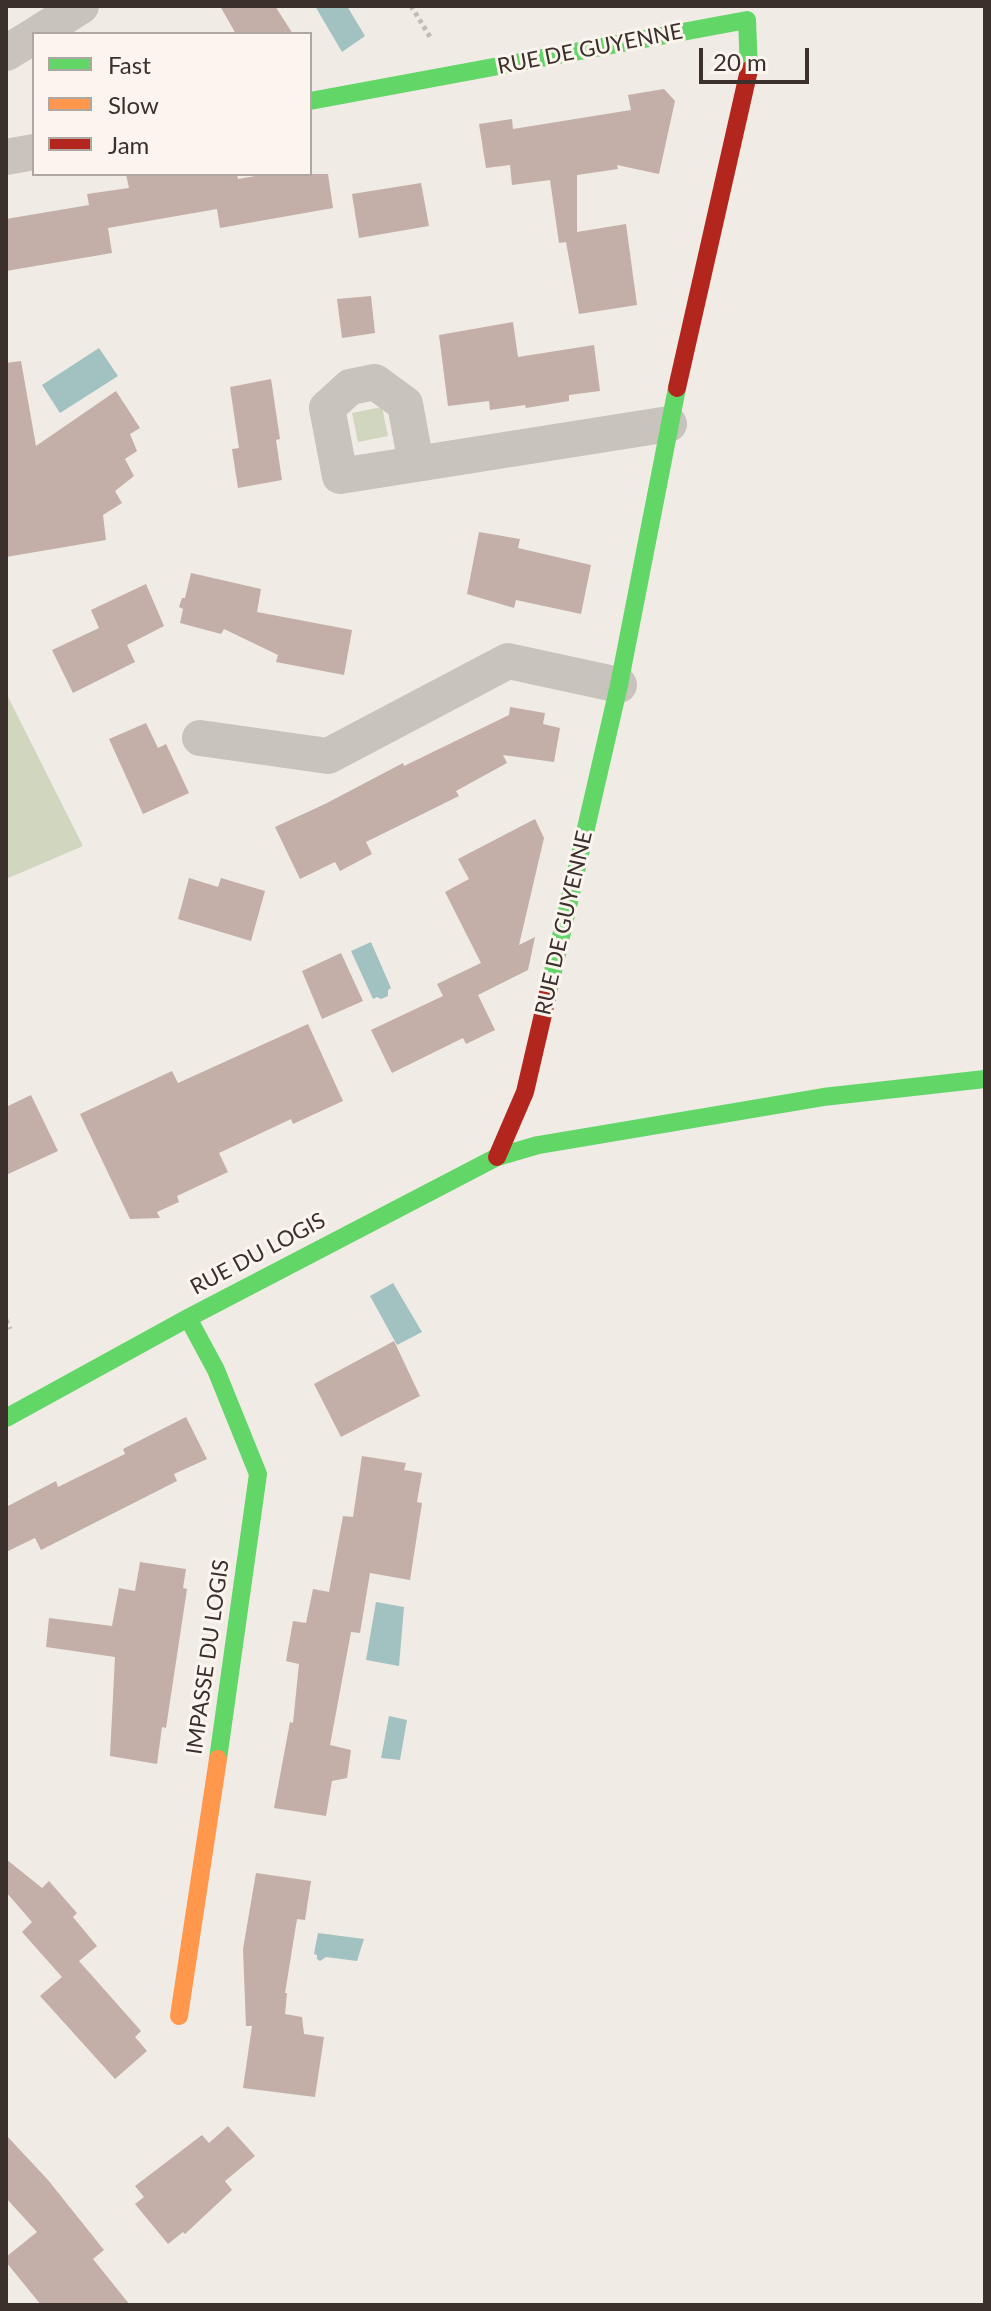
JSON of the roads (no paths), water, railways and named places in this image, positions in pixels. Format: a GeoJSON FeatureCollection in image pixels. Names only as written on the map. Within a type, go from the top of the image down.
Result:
{"type":"FeatureCollection","features":[{"type":"Feature","properties":{"kind":"street"},"geometry":{"type":"LineString","coordinates":[[40,32],[81,6]]}},
{"type":"Feature","properties":{"kind":"street","name":"RUE DE GUYENNE"},"geometry":{"type":"LineString","coordinates":[[312,101],[747,13],[749,75],[669,424],[619,685],[525,1092],[497,1157]]}},
{"type":"Feature","properties":{"kind":"street"},"geometry":{"type":"LineString","coordinates":[[6,53],[32,37]]}},
{"type":"Feature","properties":{"kind":"street"},"geometry":{"type":"LineString","coordinates":[[6,157],[32,152]]}},
{"type":"Feature","properties":{"kind":"street"},"geometry":{"type":"LineString","coordinates":[[416,464],[669,424]]}},
{"type":"Feature","properties":{"kind":"street"},"geometry":{"type":"LineString","coordinates":[[200,738],[328,756],[508,661],[619,685]]}},
{"type":"Feature","properties":{"kind":"street","name":"RUE DU LOGIS"},"geometry":{"type":"LineString","coordinates":[[6,1418],[188,1318],[497,1157],[538,1145],[823,1097],[985,1079]]}},
{"type":"Feature","properties":{"kind":"street","name":"IMPASSE DU LOGIS"},"geometry":{"type":"LineString","coordinates":[[179,2016],[258,1474],[216,1370],[188,1318]]}},
{"type":"Feature","properties":{"kind":"water"},"geometry":{"type":"Polygon","coordinates":[[[315,6],[347,6],[365,36],[342,52],[315,6]]]}},
{"type":"Feature","properties":{"kind":"water"},"geometry":{"type":"Polygon","coordinates":[[[99,348],[118,376],[60,413],[42,385],[99,348]]]}},
{"type":"Feature","properties":{"kind":"water"},"geometry":{"type":"Polygon","coordinates":[[[371,942],[391,988],[388,996],[381,999],[373,999],[351,951],[371,942]]]}},
{"type":"Feature","properties":{"kind":"water"},"geometry":{"type":"Polygon","coordinates":[[[393,1283],[422,1332],[397,1345],[370,1296],[393,1283]]]}},
{"type":"Feature","properties":{"kind":"water"},"geometry":{"type":"Polygon","coordinates":[[[376,1602],[404,1607],[399,1666],[366,1660],[376,1602]]]}},
{"type":"Feature","properties":{"kind":"water"},"geometry":{"type":"Polygon","coordinates":[[[389,1716],[407,1720],[400,1760],[381,1758],[389,1716]]]}},
{"type":"Feature","properties":{"kind":"water"},"geometry":{"type":"Polygon","coordinates":[[[318,1933],[364,1939],[357,1961],[326,1957],[320,1961],[317,1959],[314,1954],[318,1933]]]}}]}
